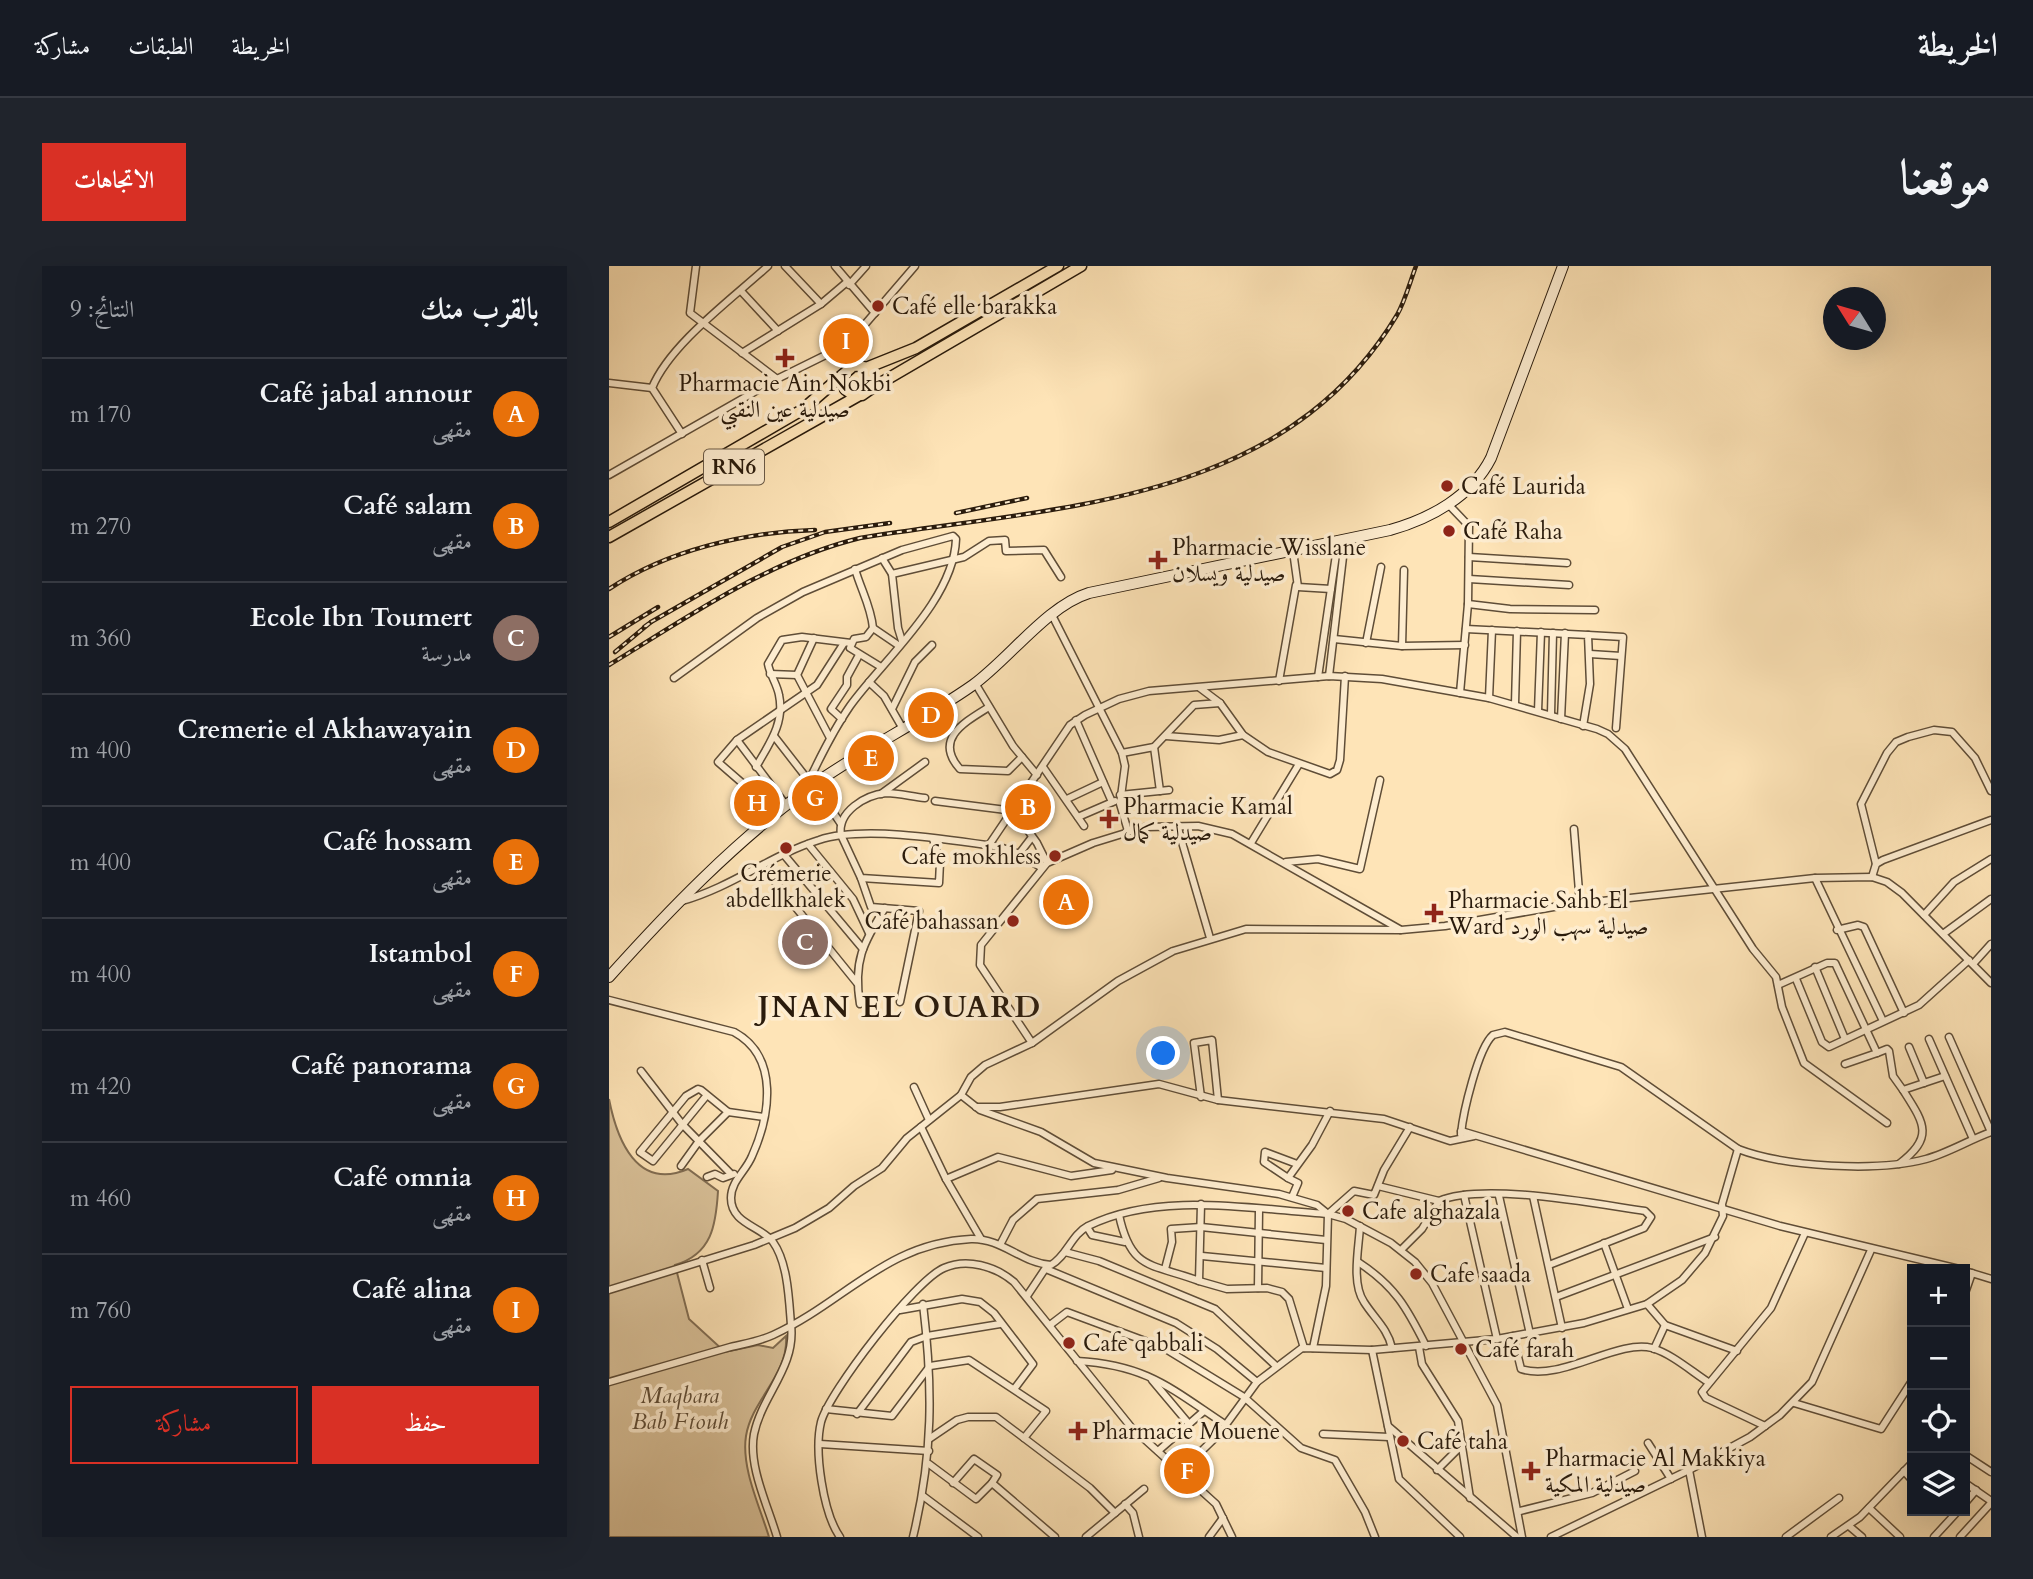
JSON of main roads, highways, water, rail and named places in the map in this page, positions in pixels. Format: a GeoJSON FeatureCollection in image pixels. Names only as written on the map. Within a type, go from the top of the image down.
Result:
{"type":"FeatureCollection","features":[{"type":"Feature","properties":{"kind":"main road","name":"RN6"},"geometry":{"type":"LineString","coordinates":[[609,522],[792,417],[844,376],[849,368],[862,367],[908,352],[1058,266]]}},
{"type":"Feature","properties":{"kind":"main road","name":"RN6"},"geometry":{"type":"LineString","coordinates":[[609,537],[1081,266]]}},
{"type":"Feature","properties":{"kind":"main road"},"geometry":{"type":"LineString","coordinates":[[862,367],[873,379],[871,388]]}},
{"type":"Feature","properties":{"kind":"main road"},"geometry":{"type":"LineString","coordinates":[[844,376],[845,389],[858,396]]}},
{"type":"Feature","properties":{"kind":"railway"},"geometry":{"type":"LineString","coordinates":[[609,665],[699,609],[761,575],[826,548],[860,538],[1086,504],[1159,486],[1228,461],[1292,426],[1349,378],[1397,315],[1416,266]]}},
{"type":"Feature","properties":{"kind":"railway"},"geometry":{"type":"LineString","coordinates":[[956,513],[1027,498]]}},
{"type":"Feature","properties":{"kind":"railway"},"geometry":{"type":"LineString","coordinates":[[651,622],[782,547],[825,532],[890,523]]}},
{"type":"Feature","properties":{"kind":"railway"},"geometry":{"type":"LineString","coordinates":[[609,589],[656,564],[708,546],[735,539],[815,530]]}},
{"type":"Feature","properties":{"kind":"railway"},"geometry":{"type":"LineString","coordinates":[[609,637],[658,607]]}},
{"type":"Feature","properties":{"kind":"railway"},"geometry":{"type":"LineString","coordinates":[[615,652],[651,622],[644,627]]}},
{"type":"Feature","properties":{"kind":"place","name":"Café elle barakka"},"geometry":{"type":"Point","coordinates":[878,306]}},
{"type":"Feature","properties":{"kind":"place","name":"Café alina"},"geometry":{"type":"Point","coordinates":[846,341]}},
{"type":"Feature","properties":{"kind":"place","name":"Pharmacie Ain Nokbi صيدلية عين النقبي"},"geometry":{"type":"Point","coordinates":[785,358]}},
{"type":"Feature","properties":{"kind":"place","name":"Café Laurida"},"geometry":{"type":"Point","coordinates":[1447,486]}},
{"type":"Feature","properties":{"kind":"place","name":"Café Raha"},"geometry":{"type":"Point","coordinates":[1449,531]}},
{"type":"Feature","properties":{"kind":"place","name":"Pharmacie Wisslane صيدلية ويسلان"},"geometry":{"type":"Point","coordinates":[1158,560]}},
{"type":"Feature","properties":{"kind":"place","name":"Cremerie el Akhawayain"},"geometry":{"type":"Point","coordinates":[931,715]}},
{"type":"Feature","properties":{"kind":"place","name":"Café hossam"},"geometry":{"type":"Point","coordinates":[871,758]}},
{"type":"Feature","properties":{"kind":"place","name":"Café panorama"},"geometry":{"type":"Point","coordinates":[815,798]}},
{"type":"Feature","properties":{"kind":"place","name":"Café omnia"},"geometry":{"type":"Point","coordinates":[757,803]}},
{"type":"Feature","properties":{"kind":"place","name":"Café salam"},"geometry":{"type":"Point","coordinates":[1028,807]}},
{"type":"Feature","properties":{"kind":"place","name":"Pharmacie Kamal صيدلية كمال"},"geometry":{"type":"Point","coordinates":[1109,819]}},
{"type":"Feature","properties":{"kind":"place","name":"Crémerie abdellkhalek"},"geometry":{"type":"Point","coordinates":[786,848]}},
{"type":"Feature","properties":{"kind":"place","name":"Cafe mokhless"},"geometry":{"type":"Point","coordinates":[1055,856]}},
{"type":"Feature","properties":{"kind":"place","name":"Café jabal annour"},"geometry":{"type":"Point","coordinates":[1066,902]}},
{"type":"Feature","properties":{"kind":"place","name":"Pharmacie Sahb El Ward صيدلية سهب الورد"},"geometry":{"type":"Point","coordinates":[1434,913]}},
{"type":"Feature","properties":{"kind":"place","name":"Café bahassan"},"geometry":{"type":"Point","coordinates":[1013,921]}},
{"type":"Feature","properties":{"kind":"place","name":"Ecole Ibn Toumert"},"geometry":{"type":"Point","coordinates":[805,942]}},
{"type":"Feature","properties":{"kind":"place","name":"Cafe alghazala"},"geometry":{"type":"Point","coordinates":[1348,1211]}},
{"type":"Feature","properties":{"kind":"place","name":"Cafe saada"},"geometry":{"type":"Point","coordinates":[1416,1274]}},
{"type":"Feature","properties":{"kind":"place","name":"Cafe qabbali"},"geometry":{"type":"Point","coordinates":[1069,1343]}},
{"type":"Feature","properties":{"kind":"place","name":"Café farah"},"geometry":{"type":"Point","coordinates":[1461,1349]}},
{"type":"Feature","properties":{"kind":"place","name":"Pharmacie Mouene"},"geometry":{"type":"Point","coordinates":[1078,1431]}},
{"type":"Feature","properties":{"kind":"place","name":"Café taha"},"geometry":{"type":"Point","coordinates":[1403,1441]}},
{"type":"Feature","properties":{"kind":"place","name":"Istambol"},"geometry":{"type":"Point","coordinates":[1187,1471]}},
{"type":"Feature","properties":{"kind":"place","name":"Pharmacie Al Makkiya صيدلية المكية"},"geometry":{"type":"Point","coordinates":[1531,1471]}},
{"type":"Feature","properties":{"kind":"district","name":"JNAN EL OUARD"},"geometry":{"type":"Point","coordinates":[900,1007]}},
{"type":"Feature","properties":{"kind":"park label","name":"Maqbara Bab Ftouh"},"geometry":{"type":"Point","coordinates":[680,1408]}}]}
